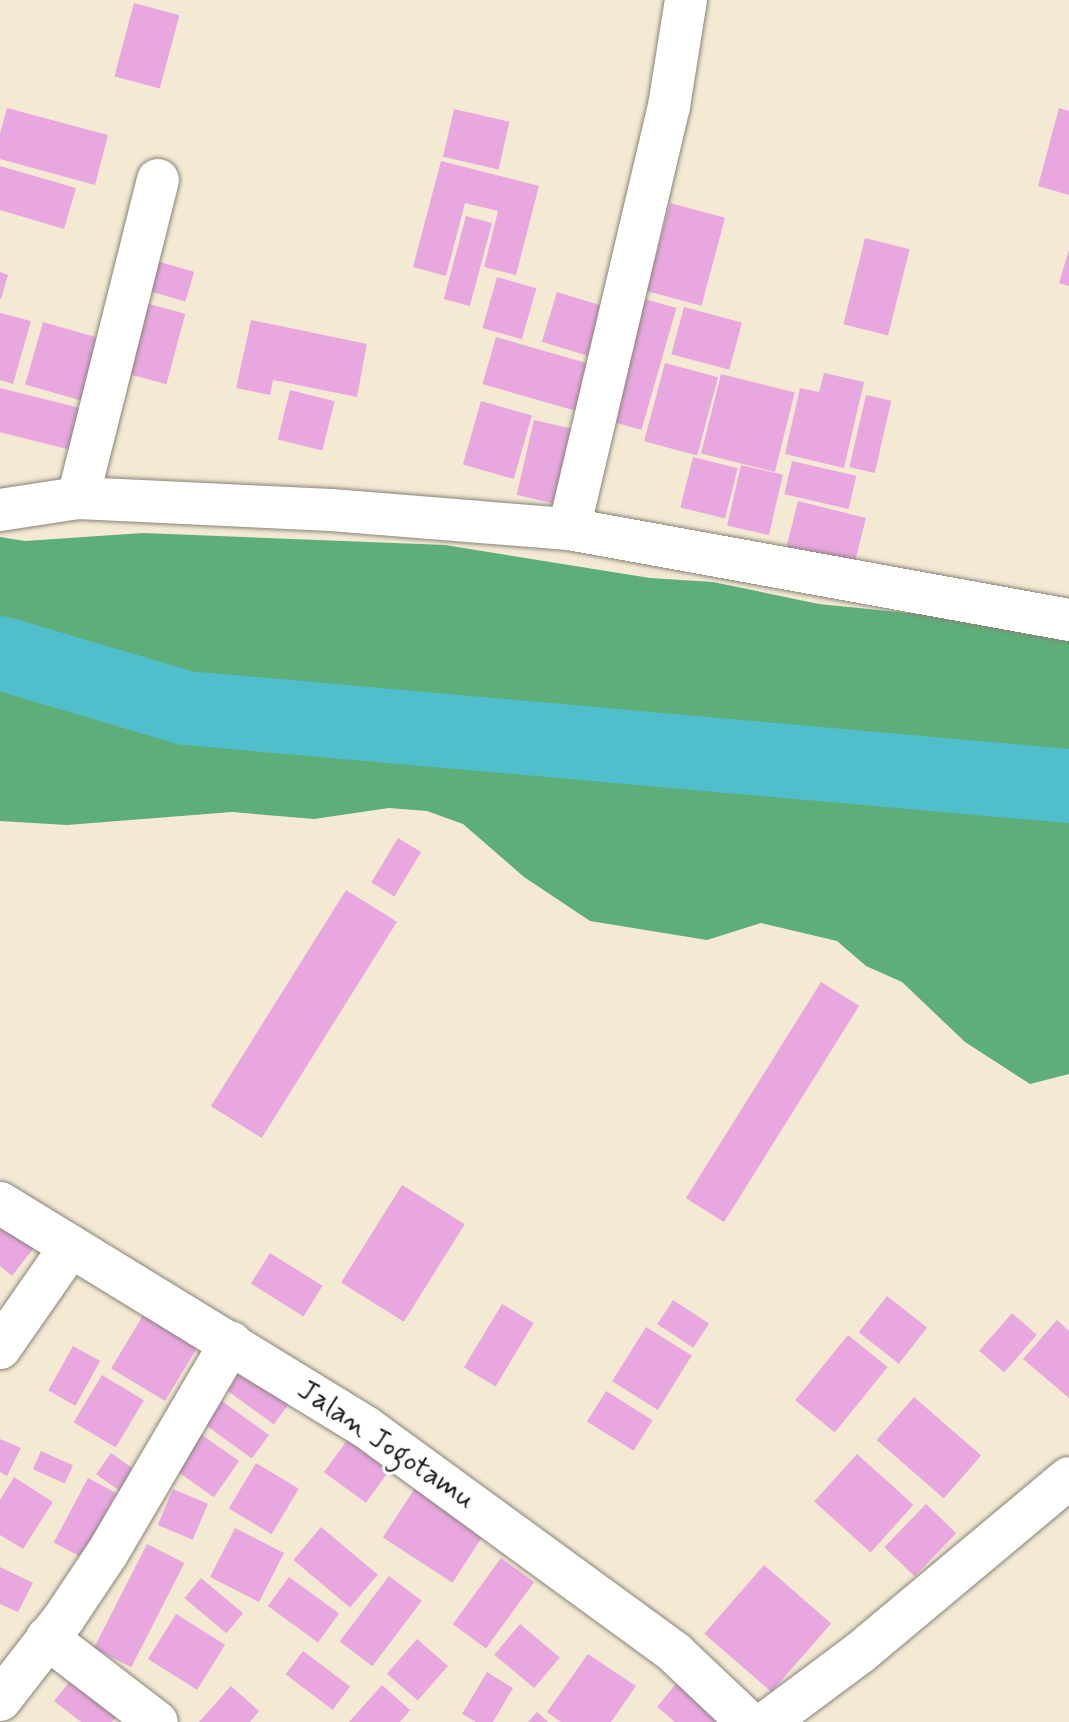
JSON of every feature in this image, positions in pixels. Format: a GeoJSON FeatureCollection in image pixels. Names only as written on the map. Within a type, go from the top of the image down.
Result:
{"type":"FeatureCollection","features":[{"type":"Feature","properties":{"kind":"street"},"geometry":{"type":"LineString","coordinates":[[569,529],[669,106],[686,0]]}},
{"type":"Feature","properties":{"kind":"street"},"geometry":{"type":"LineString","coordinates":[[78,498],[158,180]]}},
{"type":"Feature","properties":{"kind":"street"},"geometry":{"type":"LineString","coordinates":[[0,510],[78,498],[331,510],[569,529],[1069,620]]}},
{"type":"Feature","properties":{"kind":"street","name":"Jalan Jogotamu"},"geometry":{"type":"LineString","coordinates":[[0,1203],[367,1428],[675,1653],[748,1722]]}},
{"type":"Feature","properties":{"kind":"street"},"geometry":{"type":"LineString","coordinates":[[0,1348],[71,1246]]}},
{"type":"Feature","properties":{"kind":"street"},"geometry":{"type":"LineString","coordinates":[[0,1700],[108,1552],[231,1342]]}},
{"type":"Feature","properties":{"kind":"street"},"geometry":{"type":"LineString","coordinates":[[767,1722],[861,1652],[1069,1478]]}},
{"type":"Feature","properties":{"kind":"street"},"geometry":{"type":"LineString","coordinates":[[47,1638],[157,1722]]}},
{"type":"Feature","properties":{"kind":"green space"},"geometry":{"type":"Polygon","coordinates":[[[143,533],[445,545],[650,578],[713,582],[819,604],[928,615],[1069,641],[1069,1074],[1030,1084],[965,1042],[902,982],[866,966],[837,941],[761,923],[707,940],[590,921],[524,877],[463,824],[427,811],[389,808],[314,819],[232,812],[67,825],[0,821],[0,537],[25,541],[143,533]]]}},
{"type":"Feature","properties":{"kind":"building"},"geometry":{"type":"Polygon","coordinates":[[[134,3],[179,15],[160,89],[114,76],[134,3]]]}},
{"type":"Feature","properties":{"kind":"building"},"geometry":{"type":"Polygon","coordinates":[[[7,108],[108,135],[95,185],[0,159],[0,133],[7,108]]]}},
{"type":"Feature","properties":{"kind":"building"},"geometry":{"type":"Polygon","coordinates":[[[1059,108],[1069,111],[1069,195],[1038,186],[1059,108]]]}},
{"type":"Feature","properties":{"kind":"building"},"geometry":{"type":"Polygon","coordinates":[[[454,109],[510,122],[499,170],[443,157],[454,109]]]}},
{"type":"Feature","properties":{"kind":"building"},"geometry":{"type":"Polygon","coordinates":[[[441,161],[539,186],[516,275],[484,267],[498,211],[465,203],[446,276],[413,267],[441,161]]]}},
{"type":"Feature","properties":{"kind":"building"},"geometry":{"type":"Polygon","coordinates":[[[0,166],[76,188],[64,229],[0,210],[0,166]]]}},
{"type":"Feature","properties":{"kind":"building"},"geometry":{"type":"Polygon","coordinates":[[[670,203],[725,218],[702,306],[646,291],[670,203]]]}},
{"type":"Feature","properties":{"kind":"building"},"geometry":{"type":"Polygon","coordinates":[[[466,216],[492,223],[470,306],[444,299],[466,216]]]}},
{"type":"Feature","properties":{"kind":"building"},"geometry":{"type":"Polygon","coordinates":[[[865,238],[910,249],[888,335],[843,324],[865,238]]]}},
{"type":"Feature","properties":{"kind":"building"},"geometry":{"type":"Polygon","coordinates":[[[1069,250],[1069,286],[1059,283],[1069,250]]]}},
{"type":"Feature","properties":{"kind":"building"},"geometry":{"type":"Polygon","coordinates":[[[146,258],[194,272],[186,302],[137,288],[146,258]]]}},
{"type":"Feature","properties":{"kind":"building"},"geometry":{"type":"Polygon","coordinates":[[[0,272],[8,275],[1,299],[0,298],[0,272]]]}},
{"type":"Feature","properties":{"kind":"building"},"geometry":{"type":"Polygon","coordinates":[[[497,277],[536,288],[522,339],[482,328],[497,277]]]}},
{"type":"Feature","properties":{"kind":"building"},"geometry":{"type":"Polygon","coordinates":[[[557,292],[613,309],[598,359],[542,342],[557,292]]]}},
{"type":"Feature","properties":{"kind":"building"},"geometry":{"type":"Polygon","coordinates":[[[638,297],[676,308],[641,430],[603,419],[638,297]]]}},
{"type":"Feature","properties":{"kind":"building"},"geometry":{"type":"Polygon","coordinates":[[[138,301],[185,314],[166,384],[119,372],[138,301]]]}},
{"type":"Feature","properties":{"kind":"building"},"geometry":{"type":"Polygon","coordinates":[[[684,307],[742,323],[729,370],[671,354],[684,307]]]}},
{"type":"Feature","properties":{"kind":"building"},"geometry":{"type":"Polygon","coordinates":[[[0,313],[31,321],[13,384],[0,380],[0,313]]]}},
{"type":"Feature","properties":{"kind":"building"},"geometry":{"type":"Polygon","coordinates":[[[251,320],[367,344],[357,397],[273,380],[270,395],[236,388],[251,320]]]}},
{"type":"Feature","properties":{"kind":"building"},"geometry":{"type":"Polygon","coordinates":[[[43,322],[110,341],[92,404],[25,384],[43,322]]]}},
{"type":"Feature","properties":{"kind":"building"},"geometry":{"type":"Polygon","coordinates":[[[496,337],[596,366],[582,413],[482,384],[496,337]]]}},
{"type":"Feature","properties":{"kind":"building"},"geometry":{"type":"Polygon","coordinates":[[[665,363],[718,377],[697,455],[644,441],[665,363]]]}},
{"type":"Feature","properties":{"kind":"building"},"geometry":{"type":"Polygon","coordinates":[[[824,373],[864,382],[844,468],[785,454],[800,388],[819,392],[824,373]]]}},
{"type":"Feature","properties":{"kind":"building"},"geometry":{"type":"Polygon","coordinates":[[[721,374],[795,392],[775,472],[701,454],[721,374]]]}},
{"type":"Feature","properties":{"kind":"building"},"geometry":{"type":"Polygon","coordinates":[[[0,388],[88,410],[78,452],[0,432],[0,388]]]}},
{"type":"Feature","properties":{"kind":"building"},"geometry":{"type":"Polygon","coordinates":[[[290,390],[335,401],[322,451],[278,439],[290,390]]]}},
{"type":"Feature","properties":{"kind":"building"},"geometry":{"type":"Polygon","coordinates":[[[866,395],[891,401],[875,473],[849,467],[866,395]]]}},
{"type":"Feature","properties":{"kind":"building"},"geometry":{"type":"Polygon","coordinates":[[[481,401],[532,416],[514,479],[463,464],[481,401]]]}},
{"type":"Feature","properties":{"kind":"building"},"geometry":{"type":"Polygon","coordinates":[[[534,420],[580,431],[562,506],[517,495],[534,420]]]}},
{"type":"Feature","properties":{"kind":"building"},"geometry":{"type":"Polygon","coordinates":[[[693,457],[738,468],[725,519],[680,507],[693,457]]]}},
{"type":"Feature","properties":{"kind":"building"},"geometry":{"type":"Polygon","coordinates":[[[792,461],[856,476],[849,509],[784,494],[792,461]]]}},
{"type":"Feature","properties":{"kind":"building"},"geometry":{"type":"Polygon","coordinates":[[[741,465],[783,475],[769,535],[727,525],[741,465]]]}},
{"type":"Feature","properties":{"kind":"building"},"geometry":{"type":"Polygon","coordinates":[[[798,501],[866,518],[854,567],[786,550],[798,501]]]}},
{"type":"Feature","properties":{"kind":"building"},"geometry":{"type":"Polygon","coordinates":[[[398,838],[421,852],[394,896],[371,883],[398,838]]]}},
{"type":"Feature","properties":{"kind":"building"},"geometry":{"type":"Polygon","coordinates":[[[346,890],[397,922],[262,1138],[211,1106],[346,890]]]}},
{"type":"Feature","properties":{"kind":"building"},"geometry":{"type":"Polygon","coordinates":[[[821,982],[859,1006],[724,1222],[686,1198],[821,982]]]}},
{"type":"Feature","properties":{"kind":"building"},"geometry":{"type":"Polygon","coordinates":[[[402,1185],[465,1224],[404,1322],[341,1283],[402,1185]]]}},
{"type":"Feature","properties":{"kind":"building"},"geometry":{"type":"Polygon","coordinates":[[[0,1218],[36,1245],[12,1276],[0,1266],[0,1218]]]}},
{"type":"Feature","properties":{"kind":"building"},"geometry":{"type":"Polygon","coordinates":[[[270,1253],[323,1286],[304,1316],[251,1284],[270,1253]]]}},
{"type":"Feature","properties":{"kind":"building"},"geometry":{"type":"Polygon","coordinates":[[[887,1296],[927,1327],[899,1364],[859,1332],[887,1296]]]}},
{"type":"Feature","properties":{"kind":"building"},"geometry":{"type":"Polygon","coordinates":[[[673,1300],[709,1323],[693,1348],[657,1324],[673,1300]]]}},
{"type":"Feature","properties":{"kind":"building"},"geometry":{"type":"Polygon","coordinates":[[[502,1304],[534,1323],[496,1386],[464,1367],[502,1304]]]}},
{"type":"Feature","properties":{"kind":"building"},"geometry":{"type":"Polygon","coordinates":[[[145,1312],[199,1344],[165,1401],[111,1369],[145,1312]]]}},
{"type":"Feature","properties":{"kind":"building"},"geometry":{"type":"Polygon","coordinates":[[[1012,1313],[1037,1335],[1004,1372],[979,1351],[1012,1313]]]}},
{"type":"Feature","properties":{"kind":"building"},"geometry":{"type":"Polygon","coordinates":[[[1057,1320],[1069,1331],[1069,1398],[1023,1359],[1057,1320]]]}},
{"type":"Feature","properties":{"kind":"building"},"geometry":{"type":"Polygon","coordinates":[[[646,1327],[692,1356],[658,1410],[612,1381],[646,1327]]]}},
{"type":"Feature","properties":{"kind":"building"},"geometry":{"type":"Polygon","coordinates":[[[848,1335],[888,1367],[835,1432],[795,1400],[848,1335]]]}},
{"type":"Feature","properties":{"kind":"building"},"geometry":{"type":"Polygon","coordinates":[[[73,1346],[100,1361],[75,1406],[48,1391],[73,1346]]]}},
{"type":"Feature","properties":{"kind":"building"},"geometry":{"type":"Polygon","coordinates":[[[244,1367],[291,1401],[274,1425],[227,1390],[244,1367]]]}},
{"type":"Feature","properties":{"kind":"building"},"geometry":{"type":"Polygon","coordinates":[[[102,1375],[144,1400],[116,1447],[74,1422],[102,1375]]]}},
{"type":"Feature","properties":{"kind":"building"},"geometry":{"type":"Polygon","coordinates":[[[606,1391],[653,1420],[634,1451],[587,1422],[606,1391]]]}},
{"type":"Feature","properties":{"kind":"building"},"geometry":{"type":"Polygon","coordinates":[[[914,1397],[981,1455],[944,1498],[877,1440],[914,1397]]]}},
{"type":"Feature","properties":{"kind":"building"},"geometry":{"type":"Polygon","coordinates":[[[222,1401],[269,1435],[252,1459],[205,1424],[222,1401]]]}},
{"type":"Feature","properties":{"kind":"building"},"geometry":{"type":"Polygon","coordinates":[[[199,1433],[239,1461],[214,1497],[174,1469],[199,1433]]]}},
{"type":"Feature","properties":{"kind":"building"},"geometry":{"type":"Polygon","coordinates":[[[0,1439],[21,1448],[7,1476],[0,1472],[0,1439]]]}},
{"type":"Feature","properties":{"kind":"building"},"geometry":{"type":"Polygon","coordinates":[[[348,1439],[390,1470],[366,1503],[324,1472],[348,1439]]]}},
{"type":"Feature","properties":{"kind":"building"},"geometry":{"type":"Polygon","coordinates":[[[41,1451],[73,1465],[65,1484],[33,1469],[41,1451]]]}},
{"type":"Feature","properties":{"kind":"building"},"geometry":{"type":"Polygon","coordinates":[[[111,1453],[144,1476],[129,1497],[96,1474],[111,1453]]]}},
{"type":"Feature","properties":{"kind":"building"},"geometry":{"type":"Polygon","coordinates":[[[857,1454],[913,1505],[871,1552],[814,1502],[857,1454]]]}},
{"type":"Feature","properties":{"kind":"building"},"geometry":{"type":"Polygon","coordinates":[[[256,1463],[299,1489],[272,1534],[229,1508],[256,1463]]]}},
{"type":"Feature","properties":{"kind":"building"},"geometry":{"type":"Polygon","coordinates":[[[14,1477],[53,1502],[23,1549],[0,1535],[0,1500],[14,1477]]]}},
{"type":"Feature","properties":{"kind":"building"},"geometry":{"type":"Polygon","coordinates":[[[88,1478],[116,1493],[82,1557],[54,1542],[88,1478]]]}},
{"type":"Feature","properties":{"kind":"building"},"geometry":{"type":"Polygon","coordinates":[[[415,1488],[485,1533],[452,1583],[383,1537],[415,1488]]]}},
{"type":"Feature","properties":{"kind":"building"},"geometry":{"type":"Polygon","coordinates":[[[173,1489],[208,1504],[193,1540],[158,1525],[173,1489]]]}},
{"type":"Feature","properties":{"kind":"building"},"geometry":{"type":"Polygon","coordinates":[[[926,1504],[956,1533],[915,1576],[884,1547],[926,1504]]]}},
{"type":"Feature","properties":{"kind":"building"},"geometry":{"type":"Polygon","coordinates":[[[321,1527],[378,1575],[350,1608],[293,1560],[321,1527]]]}},
{"type":"Feature","properties":{"kind":"building"},"geometry":{"type":"Polygon","coordinates":[[[235,1528],[284,1553],[259,1602],[210,1577],[235,1528]]]}},
{"type":"Feature","properties":{"kind":"building"},"geometry":{"type":"Polygon","coordinates":[[[147,1544],[184,1563],[131,1667],[94,1648],[147,1544]]]}},
{"type":"Feature","properties":{"kind":"building"},"geometry":{"type":"Polygon","coordinates":[[[501,1558],[534,1582],[486,1648],[453,1624],[501,1558]]]}},
{"type":"Feature","properties":{"kind":"building"},"geometry":{"type":"Polygon","coordinates":[[[764,1565],[831,1623],[771,1692],[704,1634],[764,1565]]]}},
{"type":"Feature","properties":{"kind":"building"},"geometry":{"type":"Polygon","coordinates":[[[0,1567],[33,1583],[18,1612],[0,1604],[0,1567]]]}},
{"type":"Feature","properties":{"kind":"building"},"geometry":{"type":"Polygon","coordinates":[[[389,1576],[422,1601],[372,1666],[340,1641],[389,1576]]]}},
{"type":"Feature","properties":{"kind":"building"},"geometry":{"type":"Polygon","coordinates":[[[289,1577],[339,1613],[318,1643],[268,1606],[289,1577]]]}},
{"type":"Feature","properties":{"kind":"building"},"geometry":{"type":"Polygon","coordinates":[[[201,1578],[243,1613],[226,1633],[184,1598],[201,1578]]]}},
{"type":"Feature","properties":{"kind":"building"},"geometry":{"type":"Polygon","coordinates":[[[176,1614],[225,1645],[197,1690],[148,1659],[176,1614]]]}},
{"type":"Feature","properties":{"kind":"building"},"geometry":{"type":"Polygon","coordinates":[[[520,1624],[560,1657],[534,1688],[494,1655],[520,1624]]]}},
{"type":"Feature","properties":{"kind":"building"},"geometry":{"type":"Polygon","coordinates":[[[417,1639],[448,1666],[418,1701],[387,1674],[417,1639]]]}},
{"type":"Feature","properties":{"kind":"building"},"geometry":{"type":"Polygon","coordinates":[[[303,1651],[350,1687],[333,1710],[286,1674],[303,1651]]]}},
{"type":"Feature","properties":{"kind":"building"},"geometry":{"type":"Polygon","coordinates":[[[588,1654],[636,1686],[611,1722],[561,1722],[547,1712],[588,1654]]]}},
{"type":"Feature","properties":{"kind":"building"},"geometry":{"type":"Polygon","coordinates":[[[79,1670],[125,1706],[112,1722],[81,1722],[54,1701],[79,1670]]]}},
{"type":"Feature","properties":{"kind":"building"},"geometry":{"type":"Polygon","coordinates":[[[487,1672],[513,1688],[493,1722],[476,1722],[462,1714],[487,1672]]]}},
{"type":"Feature","properties":{"kind":"building"},"geometry":{"type":"Polygon","coordinates":[[[678,1681],[730,1722],[675,1722],[657,1707],[678,1681]]]}},
{"type":"Feature","properties":{"kind":"building"},"geometry":{"type":"Polygon","coordinates":[[[382,1685],[410,1710],[400,1722],[349,1722],[382,1685]]]}},
{"type":"Feature","properties":{"kind":"building"},"geometry":{"type":"Polygon","coordinates":[[[231,1686],[259,1711],[250,1722],[199,1722],[231,1686]]]}},
{"type":"Feature","properties":{"kind":"building"},"geometry":{"type":"Polygon","coordinates":[[[537,1712],[548,1722],[528,1722],[537,1712]]]}},
{"type":"Feature","properties":{"kind":"waterway"},"geometry":{"type":"LineString","coordinates":[[0,653],[186,708],[1069,786]]}}]}
